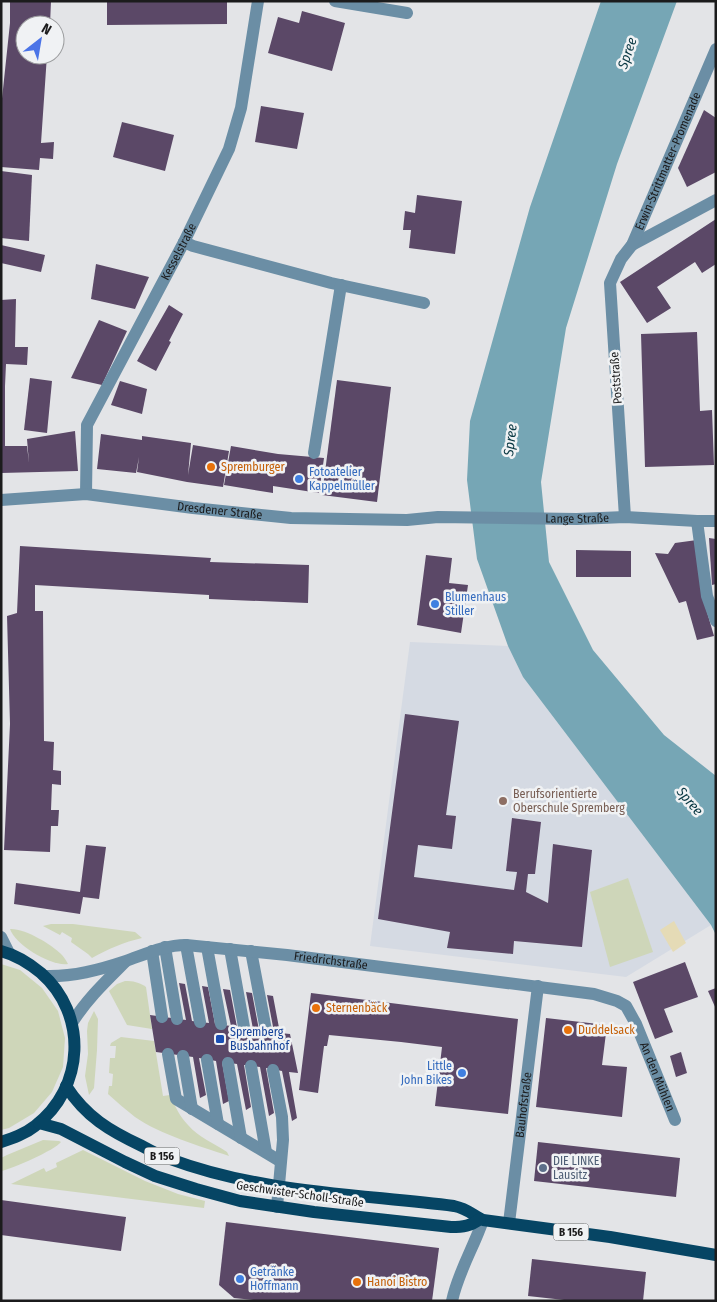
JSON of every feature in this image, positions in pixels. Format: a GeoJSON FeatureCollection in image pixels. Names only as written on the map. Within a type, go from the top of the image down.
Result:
{"type":"FeatureCollection","features":[{"type":"Feature","properties":{"kind":"main road"},"geometry":{"type":"LineString","coordinates":[[1,1142],[16,1138],[38,1123],[51,1111],[63,1095],[74,1057],[75,1037],[71,1018],[63,999],[49,980],[30,964],[5,952]]}},
{"type":"Feature","properties":{"kind":"main road","name":"Geschwister-Scholl-Straße"},"geometry":{"type":"LineString","coordinates":[[66,1086],[84,1110],[101,1124],[129,1140],[169,1159],[224,1176],[305,1190],[454,1206],[473,1213],[482,1220],[610,1237],[716,1255]]}},
{"type":"Feature","properties":{"kind":"main road","name":"Geschwister-Scholl-Straße"},"geometry":{"type":"LineString","coordinates":[[38,1123],[62,1129],[155,1176],[240,1201],[276,1207],[451,1227],[472,1226],[482,1220]]}},
{"type":"Feature","properties":{"kind":"street","name":"Kesselstraße"},"geometry":{"type":"LineString","coordinates":[[86,494],[87,425],[184,242],[229,149],[241,108],[258,1]]}},
{"type":"Feature","properties":{"kind":"street"},"geometry":{"type":"LineString","coordinates":[[335,1],[408,13]]}},
{"type":"Feature","properties":{"kind":"street","name":"Erwin-Strittmatter-Promenade"},"geometry":{"type":"LineString","coordinates":[[632,246],[716,49]]}},
{"type":"Feature","properties":{"kind":"street"},"geometry":{"type":"LineString","coordinates":[[632,246],[716,200]]}},
{"type":"Feature","properties":{"kind":"street"},"geometry":{"type":"LineString","coordinates":[[184,242],[341,285],[424,303]]}},
{"type":"Feature","properties":{"kind":"street","name":"Poststraße"},"geometry":{"type":"LineString","coordinates":[[625,517],[610,283],[621,259],[632,246]]}},
{"type":"Feature","properties":{"kind":"street"},"geometry":{"type":"LineString","coordinates":[[314,453],[341,285]]}},
{"type":"Feature","properties":{"kind":"street","name":"Dresdener Straße"},"geometry":{"type":"LineString","coordinates":[[1,500],[86,494],[291,518],[407,520],[438,517]]}},
{"type":"Feature","properties":{"kind":"street","name":"Lange Straße"},"geometry":{"type":"LineString","coordinates":[[438,517],[577,519],[625,517],[716,521]]}},
{"type":"Feature","properties":{"kind":"street"},"geometry":{"type":"LineString","coordinates":[[697,521],[707,596],[716,621]]}},
{"type":"Feature","properties":{"kind":"street"},"geometry":{"type":"LineString","coordinates":[[1,937],[5,952]]}},
{"type":"Feature","properties":{"kind":"street"},"geometry":{"type":"LineString","coordinates":[[186,945],[200,1022]]}},
{"type":"Feature","properties":{"kind":"street","name":"Friedrichstraße"},"geometry":{"type":"LineString","coordinates":[[45,976],[75,975],[166,947],[186,945],[251,951],[538,986]]}},
{"type":"Feature","properties":{"kind":"street"},"geometry":{"type":"LineString","coordinates":[[166,947],[177,1019]]}},
{"type":"Feature","properties":{"kind":"street"},"geometry":{"type":"LineString","coordinates":[[208,947],[221,1024]]}},
{"type":"Feature","properties":{"kind":"street"},"geometry":{"type":"LineString","coordinates":[[230,949],[244,1027]]}},
{"type":"Feature","properties":{"kind":"street"},"geometry":{"type":"LineString","coordinates":[[152,951],[162,1017]]}},
{"type":"Feature","properties":{"kind":"street"},"geometry":{"type":"LineString","coordinates":[[251,951],[266,1030]]}},
{"type":"Feature","properties":{"kind":"street","name":"Friedrichstraße"},"geometry":{"type":"LineString","coordinates":[[72,1023],[88,1000],[126,960]]}},
{"type":"Feature","properties":{"kind":"street","name":"An den Mühlen"},"geometry":{"type":"LineString","coordinates":[[538,986],[594,994],[617,1001],[626,1006],[636,1024],[675,1120]]}},
{"type":"Feature","properties":{"kind":"street","name":"Bauhofstraße"},"geometry":{"type":"LineString","coordinates":[[509,1223],[538,986]]}},
{"type":"Feature","properties":{"kind":"street"},"geometry":{"type":"LineString","coordinates":[[168,1054],[176,1099],[280,1161]]}},
{"type":"Feature","properties":{"kind":"street"},"geometry":{"type":"LineString","coordinates":[[183,1056],[192,1109]]}},
{"type":"Feature","properties":{"kind":"street"},"geometry":{"type":"LineString","coordinates":[[207,1060],[218,1124]]}},
{"type":"Feature","properties":{"kind":"street"},"geometry":{"type":"LineString","coordinates":[[228,1062],[241,1138]]}},
{"type":"Feature","properties":{"kind":"street"},"geometry":{"type":"LineString","coordinates":[[251,1066],[266,1152]]}},
{"type":"Feature","properties":{"kind":"street"},"geometry":{"type":"LineString","coordinates":[[273,1070],[282,1118],[283,1140],[276,1207]]}},
{"type":"Feature","properties":{"kind":"street"},"geometry":{"type":"LineString","coordinates":[[452,1301],[482,1220]]}},
{"type":"Feature","properties":{"kind":"shaded area","name":"Berufsorientierte Oberschule Spremberg"},"geometry":{"type":"Polygon","coordinates":[[[410,642],[508,646],[523,677],[711,925],[626,977],[370,946],[410,642]]]}},
{"type":"Feature","properties":{"kind":"green space"},"geometry":{"type":"Polygon","coordinates":[[[628,878],[653,952],[610,967],[590,892],[628,878]]]}},
{"type":"Feature","properties":{"kind":"green space"},"geometry":{"type":"Polygon","coordinates":[[[73,924],[135,932],[142,938],[116,946],[92,958],[71,942],[72,938],[62,932],[60,935],[43,926],[73,924]]]}},
{"type":"Feature","properties":{"kind":"green space"},"geometry":{"type":"Polygon","coordinates":[[[10,929],[22,931],[44,941],[61,954],[68,964],[53,962],[35,954],[19,942],[10,929]]]}},
{"type":"Feature","properties":{"kind":"green space"},"geometry":{"type":"Polygon","coordinates":[[[1,964],[20,970],[42,988],[58,1011],[65,1038],[63,1067],[52,1092],[34,1113],[9,1128],[1,1130],[1,964]]]}},
{"type":"Feature","properties":{"kind":"green space"},"geometry":{"type":"Polygon","coordinates":[[[125,981],[136,982],[146,987],[152,1029],[127,1025],[109,991],[117,984],[125,981]]]}},
{"type":"Feature","properties":{"kind":"green space"},"geometry":{"type":"Polygon","coordinates":[[[94,1011],[98,1019],[97,1050],[94,1088],[89,1095],[85,1076],[88,1054],[87,1031],[88,1023],[94,1011]]]}},
{"type":"Feature","properties":{"kind":"green space"},"geometry":{"type":"Polygon","coordinates":[[[121,1037],[154,1041],[163,1096],[170,1095],[185,1122],[201,1136],[227,1152],[229,1156],[181,1140],[145,1123],[108,1094],[109,1086],[112,1086],[113,1074],[109,1073],[110,1058],[115,1058],[116,1046],[110,1046],[111,1043],[121,1037]]]}},
{"type":"Feature","properties":{"kind":"green space"},"geometry":{"type":"Polygon","coordinates":[[[43,1140],[61,1142],[51,1150],[33,1159],[1,1171],[1,1158],[43,1140]]]}},
{"type":"Feature","properties":{"kind":"green space"},"geometry":{"type":"Polygon","coordinates":[[[83,1150],[145,1181],[178,1194],[205,1201],[204,1208],[11,1184],[44,1168],[46,1172],[57,1167],[56,1163],[83,1150]]]}},
{"type":"Feature","properties":{"kind":"sand"},"geometry":{"type":"Polygon","coordinates":[[[674,921],[686,943],[673,952],[660,930],[674,921]]]}},
{"type":"Feature","properties":{"kind":"water","name":"Spree"},"geometry":{"type":"Polygon","coordinates":[[[601,1],[677,1],[617,164],[566,328],[541,482],[549,562],[593,650],[664,735],[716,776],[716,935],[711,925],[523,677],[508,646],[477,559],[467,480],[470,421],[530,207],[601,1]]]}},
{"type":"Feature","properties":{"kind":"building"},"geometry":{"type":"Polygon","coordinates":[[[10,1],[51,1],[50,15],[15,15],[15,65],[46,65],[41,143],[54,142],[53,159],[40,158],[39,170],[1,167],[1,108],[10,23],[10,1]]]}},
{"type":"Feature","properties":{"kind":"building"},"geometry":{"type":"Polygon","coordinates":[[[107,1],[227,1],[227,24],[107,25],[107,1]]]}},
{"type":"Feature","properties":{"kind":"building"},"geometry":{"type":"Polygon","coordinates":[[[302,11],[345,23],[332,71],[268,53],[278,17],[299,23],[302,11]]]}},
{"type":"Feature","properties":{"kind":"building"},"geometry":{"type":"Polygon","coordinates":[[[261,106],[304,113],[297,149],[255,142],[261,106]]]}},
{"type":"Feature","properties":{"kind":"building"},"geometry":{"type":"Polygon","coordinates":[[[704,110],[716,118],[716,172],[687,187],[678,168],[704,110]]]}},
{"type":"Feature","properties":{"kind":"building"},"geometry":{"type":"Polygon","coordinates":[[[122,122],[174,135],[165,171],[113,157],[122,122]]]}},
{"type":"Feature","properties":{"kind":"building"},"geometry":{"type":"Polygon","coordinates":[[[1,171],[32,175],[29,241],[1,238],[1,171]]]}},
{"type":"Feature","properties":{"kind":"building"},"geometry":{"type":"Polygon","coordinates":[[[417,195],[462,201],[455,254],[409,248],[411,230],[403,230],[405,211],[415,213],[417,195]]]}},
{"type":"Feature","properties":{"kind":"building"},"geometry":{"type":"Polygon","coordinates":[[[716,219],[716,264],[702,273],[695,262],[657,287],[671,308],[647,323],[620,282],[716,219]]]}},
{"type":"Feature","properties":{"kind":"building"},"geometry":{"type":"Polygon","coordinates":[[[1,245],[45,255],[41,272],[1,263],[1,245]]]}},
{"type":"Feature","properties":{"kind":"building"},"geometry":{"type":"Polygon","coordinates":[[[96,264],[149,277],[135,309],[91,299],[96,264]]]}},
{"type":"Feature","properties":{"kind":"building"},"geometry":{"type":"Polygon","coordinates":[[[16,299],[15,347],[28,347],[27,365],[6,364],[5,446],[27,446],[29,463],[27,439],[75,431],[78,471],[1,473],[1,300],[16,299]]]}},
{"type":"Feature","properties":{"kind":"building"},"geometry":{"type":"Polygon","coordinates":[[[169,305],[183,314],[156,371],[137,361],[169,305]]]}},
{"type":"Feature","properties":{"kind":"building"},"geometry":{"type":"Polygon","coordinates":[[[99,320],[127,331],[102,385],[71,378],[99,320]]]}},
{"type":"Feature","properties":{"kind":"building"},"geometry":{"type":"Polygon","coordinates":[[[697,332],[700,411],[712,410],[714,465],[645,467],[641,334],[697,332]]]}},
{"type":"Feature","properties":{"kind":"building"},"geometry":{"type":"Polygon","coordinates":[[[30,378],[52,381],[47,433],[24,430],[30,378]]]}},
{"type":"Feature","properties":{"kind":"building"},"geometry":{"type":"Polygon","coordinates":[[[337,380],[391,387],[377,502],[322,495],[337,380]]]}},
{"type":"Feature","properties":{"kind":"building"},"geometry":{"type":"Polygon","coordinates":[[[120,381],[147,389],[142,414],[111,405],[120,381]]]}},
{"type":"Feature","properties":{"kind":"building"},"geometry":{"type":"Polygon","coordinates":[[[101,434],[142,440],[142,436],[191,443],[188,475],[193,445],[229,451],[223,487],[137,472],[139,457],[136,473],[97,469],[101,434]]]}},
{"type":"Feature","properties":{"kind":"building"},"geometry":{"type":"Polygon","coordinates":[[[231,446],[278,454],[324,458],[319,493],[273,486],[273,493],[224,485],[231,446]]]}},
{"type":"Feature","properties":{"kind":"building"},"geometry":{"type":"Polygon","coordinates":[[[709,538],[716,539],[716,584],[712,585],[709,538]]]}},
{"type":"Feature","properties":{"kind":"building"},"geometry":{"type":"Polygon","coordinates":[[[697,540],[703,598],[714,636],[697,640],[686,601],[679,603],[655,553],[668,554],[675,543],[697,540]]]}},
{"type":"Feature","properties":{"kind":"building"},"geometry":{"type":"Polygon","coordinates":[[[20,546],[211,558],[210,562],[309,565],[308,603],[209,599],[209,595],[35,585],[35,611],[43,611],[44,741],[54,742],[53,770],[61,771],[61,785],[52,784],[51,810],[59,810],[58,826],[51,826],[50,852],[4,850],[10,724],[7,616],[17,613],[20,546]]]}},
{"type":"Feature","properties":{"kind":"building"},"geometry":{"type":"Polygon","coordinates":[[[576,550],[631,551],[631,577],[576,577],[576,550]]]}},
{"type":"Feature","properties":{"kind":"building"},"geometry":{"type":"Polygon","coordinates":[[[426,555],[452,558],[449,583],[468,585],[461,633],[417,625],[426,555]]]}},
{"type":"Feature","properties":{"kind":"building"},"geometry":{"type":"Polygon","coordinates":[[[405,714],[459,721],[446,815],[456,816],[452,849],[418,845],[414,877],[514,890],[517,872],[506,871],[512,818],[541,822],[535,874],[528,874],[526,892],[548,903],[553,844],[592,850],[582,947],[514,941],[513,954],[447,948],[450,932],[378,919],[405,714]]]}},
{"type":"Feature","properties":{"kind":"building"},"geometry":{"type":"Polygon","coordinates":[[[86,845],[106,847],[99,899],[83,897],[80,914],[14,904],[16,883],[80,892],[86,845]]]}},
{"type":"Feature","properties":{"kind":"building"},"geometry":{"type":"Polygon","coordinates":[[[685,962],[698,997],[664,1009],[673,1032],[655,1039],[633,982],[685,962]]]}},
{"type":"Feature","properties":{"kind":"building"},"geometry":{"type":"Polygon","coordinates":[[[179,983],[185,984],[192,1021],[209,1023],[202,986],[208,987],[215,1024],[231,1026],[223,989],[230,990],[237,1027],[253,1029],[246,992],[252,993],[259,1030],[274,1032],[267,995],[273,996],[280,1033],[290,1034],[298,1073],[289,1072],[297,1118],[292,1121],[282,1071],[266,1068],[274,1113],[269,1116],[260,1067],[244,1065],[251,1107],[246,1110],[237,1064],[222,1062],[229,1101],[223,1104],[216,1061],[199,1058],[206,1095],[200,1098],[193,1057],[156,1052],[150,1015],[186,1020],[179,983]]]}},
{"type":"Feature","properties":{"kind":"building"},"geometry":{"type":"Polygon","coordinates":[[[716,988],[716,1009],[708,991],[716,988]]]}},
{"type":"Feature","properties":{"kind":"building"},"geometry":{"type":"Polygon","coordinates":[[[311,993],[518,1019],[508,1114],[435,1106],[442,1047],[401,1042],[329,1035],[327,1046],[324,1046],[318,1093],[299,1090],[311,993]]]}},
{"type":"Feature","properties":{"kind":"building"},"geometry":{"type":"Polygon","coordinates":[[[546,1018],[607,1025],[602,1065],[627,1067],[622,1117],[536,1107],[546,1018]]]}},
{"type":"Feature","properties":{"kind":"building"},"geometry":{"type":"Polygon","coordinates":[[[681,1052],[687,1073],[676,1077],[670,1056],[681,1052]]]}},
{"type":"Feature","properties":{"kind":"building"},"geometry":{"type":"Polygon","coordinates":[[[538,1142],[680,1158],[676,1197],[534,1181],[538,1142]]]}},
{"type":"Feature","properties":{"kind":"building"},"geometry":{"type":"Polygon","coordinates":[[[1,1200],[126,1217],[121,1251],[1,1235],[1,1200]]]}},
{"type":"Feature","properties":{"kind":"building"},"geometry":{"type":"Polygon","coordinates":[[[226,1222],[439,1248],[432,1301],[265,1301],[234,1298],[219,1285],[226,1222]]]}},
{"type":"Feature","properties":{"kind":"building"},"geometry":{"type":"Polygon","coordinates":[[[532,1259],[646,1272],[643,1301],[573,1301],[528,1296],[532,1259]]]}},
{"type":"Feature","properties":{"kind":"place","name":"Spremburger"},"geometry":{"type":"Point","coordinates":[211,467]}},
{"type":"Feature","properties":{"kind":"place","name":"Fotoatelier Kappelmüller"},"geometry":{"type":"Point","coordinates":[299,479]}},
{"type":"Feature","properties":{"kind":"place","name":"Blumenhaus Stiller"},"geometry":{"type":"Point","coordinates":[435,604]}},
{"type":"Feature","properties":{"kind":"place","name":"Berufsorientierte Oberschule Spremberg"},"geometry":{"type":"Point","coordinates":[503,801]}},
{"type":"Feature","properties":{"kind":"place","name":"Sternenbäck"},"geometry":{"type":"Point","coordinates":[316,1008]}},
{"type":"Feature","properties":{"kind":"place","name":"Duddelsack"},"geometry":{"type":"Point","coordinates":[568,1030]}},
{"type":"Feature","properties":{"kind":"place","name":"Spremberg Busbahnhof"},"geometry":{"type":"Point","coordinates":[220,1039]}},
{"type":"Feature","properties":{"kind":"place","name":"Little John Bikes"},"geometry":{"type":"Point","coordinates":[462,1073]}},
{"type":"Feature","properties":{"kind":"place","name":"DIE LINKE Lausitz"},"geometry":{"type":"Point","coordinates":[543,1168]}},
{"type":"Feature","properties":{"kind":"place","name":"Getränke Hoffmann"},"geometry":{"type":"Point","coordinates":[240,1279]}},
{"type":"Feature","properties":{"kind":"place","name":"Hanoi Bistro"},"geometry":{"type":"Point","coordinates":[357,1282]}}]}
